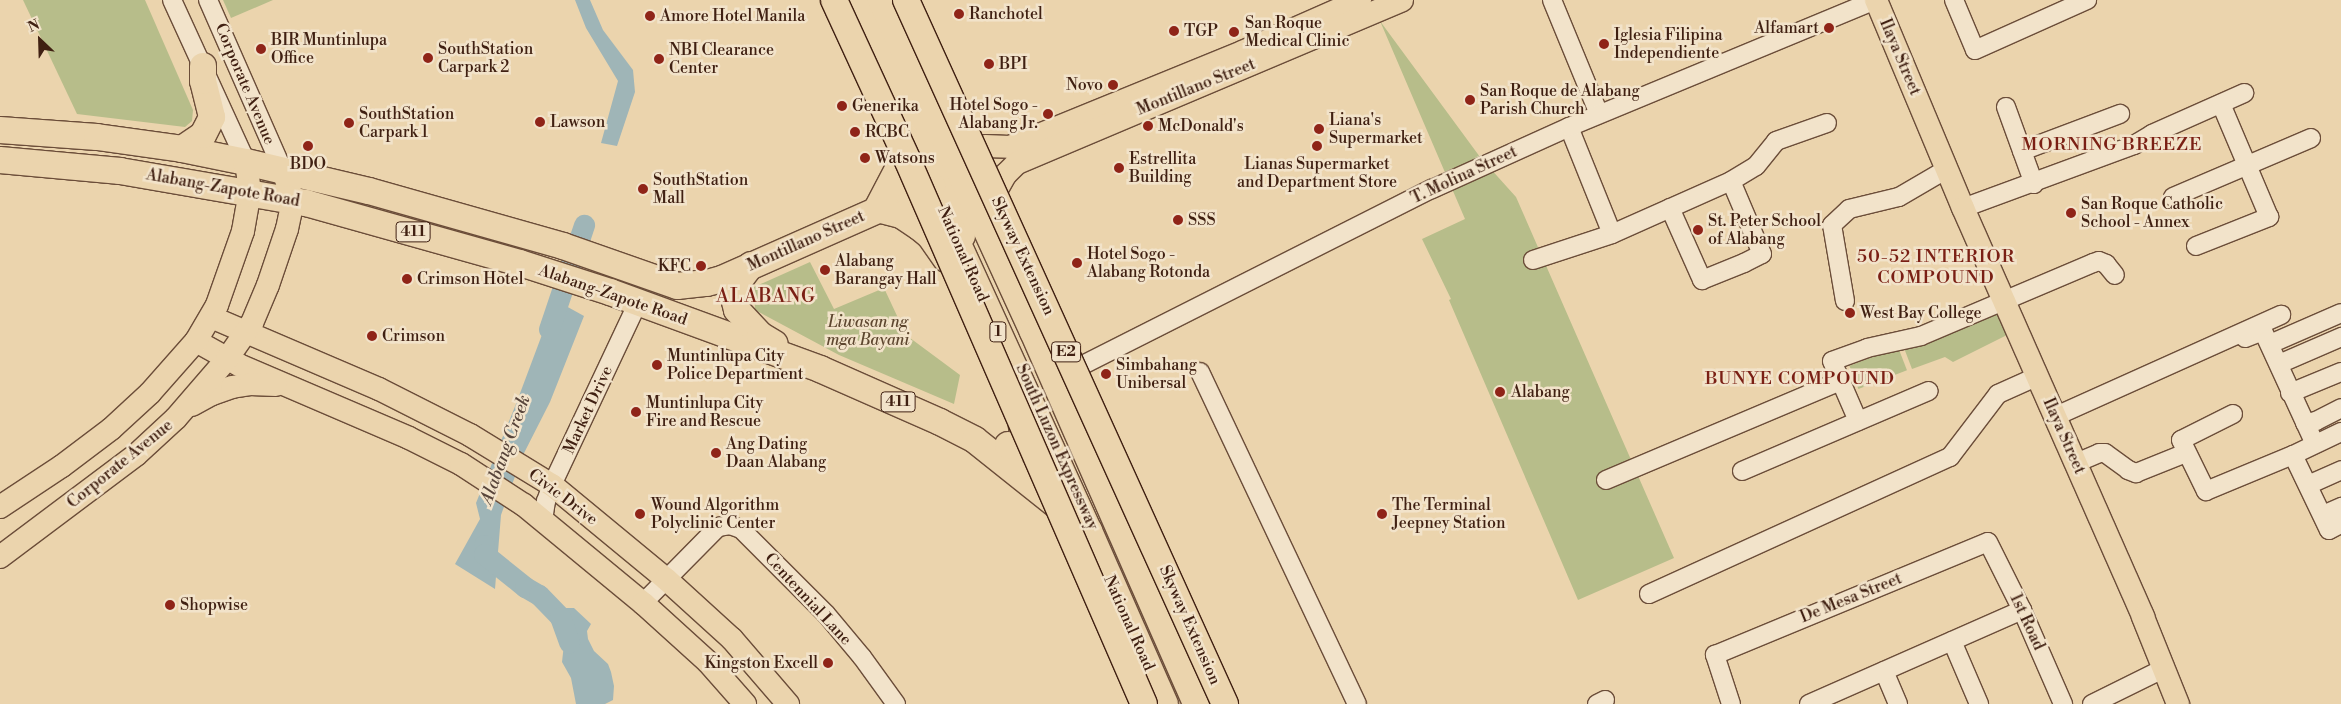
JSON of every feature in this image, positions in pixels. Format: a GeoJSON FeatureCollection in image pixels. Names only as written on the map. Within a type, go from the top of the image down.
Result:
{"type":"FeatureCollection","features":[{"type":"Feature","properties":{"kind":"highway","name":"South Luzon Expressway"},"geometry":{"type":"LineString","coordinates":[[881,0],[1033,332],[1196,704]]}},
{"type":"Feature","properties":{"kind":"highway"},"geometry":{"type":"LineString","coordinates":[[894,0],[979,196],[994,217],[1210,704]]}},
{"type":"Feature","properties":{"kind":"highway","name":"Skyway Extension"},"geometry":{"type":"LineString","coordinates":[[906,0],[1225,704]]}},
{"type":"Feature","properties":{"kind":"highway"},"geometry":{"type":"LineString","coordinates":[[917,0],[1004,152],[994,217]]}},
{"type":"Feature","properties":{"kind":"highway"},"geometry":{"type":"LineString","coordinates":[[846,2],[907,159],[1162,703]]}},
{"type":"Feature","properties":{"kind":"highway","name":"National Road"},"geometry":{"type":"LineString","coordinates":[[846,2],[1089,531],[1162,703]]}},
{"type":"Feature","properties":{"kind":"highway"},"geometry":{"type":"LineString","coordinates":[[182,149],[203,135],[212,117],[203,81],[203,66]]}},
{"type":"Feature","properties":{"kind":"highway"},"geometry":{"type":"LineString","coordinates":[[900,117],[904,138],[900,165],[877,209],[901,215],[930,236],[954,270],[1030,445],[1029,449],[1024,450],[1008,446]]}},
{"type":"Feature","properties":{"kind":"highway","name":"Alabang-Zapote Road"},"geometry":{"type":"LineString","coordinates":[[0,130],[89,137],[182,149],[246,162],[369,192],[563,246],[677,286]]}},
{"type":"Feature","properties":{"kind":"highway","name":"Alabang-Zapote Road"},"geometry":{"type":"LineString","coordinates":[[0,160],[120,171],[293,200],[379,222],[586,284],[820,369],[896,401],[975,440],[1089,531]]}},
{"type":"Feature","properties":{"kind":"highway","name":"Montillano Street"},"geometry":{"type":"LineString","coordinates":[[677,286],[707,283],[932,186]]}},
{"type":"Feature","properties":{"kind":"highway"},"geometry":{"type":"LineString","coordinates":[[751,265],[738,282],[734,298],[737,310],[760,335],[820,369]]}},
{"type":"Feature","properties":{"kind":"highway","name":"Alabang-Zapote Road"},"geometry":{"type":"LineString","coordinates":[[975,440],[1008,446],[1064,478]]}},
{"type":"Feature","properties":{"kind":"main road","name":"Montillano Street"},"geometry":{"type":"LineString","coordinates":[[999,186],[1005,175],[1004,152],[1348,8],[1402,0]]}},
{"type":"Feature","properties":{"kind":"main road","name":"Ilaya Street"},"geometry":{"type":"LineString","coordinates":[[1876,0],[1963,208],[2056,416],[2165,668],[2178,704]]}},
{"type":"Feature","properties":{"kind":"main road","name":"Corporate Avenue"},"geometry":{"type":"LineString","coordinates":[[0,507],[111,429],[162,380],[196,341],[211,317],[237,250],[250,192],[246,162]]}},
{"type":"Feature","properties":{"kind":"main road","name":"Corporate Avenue"},"geometry":{"type":"LineString","coordinates":[[0,556],[136,455],[176,418],[227,359],[246,332],[268,285],[287,229],[293,200],[283,171]]}},
{"type":"Feature","properties":{"kind":"main road"},"geometry":{"type":"LineString","coordinates":[[268,285],[267,308],[270,326],[289,351]]}},
{"type":"Feature","properties":{"kind":"main road","name":"Civic Drive"},"geometry":{"type":"LineString","coordinates":[[211,317],[380,390],[470,435],[552,485],[666,579],[732,639],[788,704]]}},
{"type":"Feature","properties":{"kind":"main road","name":"Civic Drive"},"geometry":{"type":"LineString","coordinates":[[196,341],[227,359],[287,387],[391,430],[461,464],[524,505],[643,603],[708,662],[745,704]]}},
{"type":"Feature","properties":{"kind":"main road"},"geometry":{"type":"LineString","coordinates":[[176,418],[193,404],[212,394],[232,387],[250,384],[287,387]]}},
{"type":"Feature","properties":{"kind":"street","name":"Corporate Avenue"},"geometry":{"type":"LineString","coordinates":[[172,0],[246,162]]}},
{"type":"Feature","properties":{"kind":"street","name":"Corporate Avenue"},"geometry":{"type":"LineString","coordinates":[[208,0],[283,171]]}},
{"type":"Feature","properties":{"kind":"street"},"geometry":{"type":"LineString","coordinates":[[1552,0],[1600,114]]}},
{"type":"Feature","properties":{"kind":"street","name":"T. Molina Street"},"geometry":{"type":"LineString","coordinates":[[1064,375],[1432,189],[1569,127],[1876,0]]}},
{"type":"Feature","properties":{"kind":"street"},"geometry":{"type":"LineString","coordinates":[[1954,0],[1974,50],[2087,0]]}},
{"type":"Feature","properties":{"kind":"street"},"geometry":{"type":"LineString","coordinates":[[1963,208],[2034,184],[2134,145],[2152,134],[2244,93]]}},
{"type":"Feature","properties":{"kind":"street"},"geometry":{"type":"LineString","coordinates":[[2196,246],[2269,217],[2221,104]]}},
{"type":"Feature","properties":{"kind":"street"},"geometry":{"type":"LineString","coordinates":[[2006,107],[2034,184]]}},
{"type":"Feature","properties":{"kind":"street"},"geometry":{"type":"LineString","coordinates":[[2022,151],[2120,114]]}},
{"type":"Feature","properties":{"kind":"street"},"geometry":{"type":"LineString","coordinates":[[1533,260],[1612,234],[1731,181],[1756,166],[1776,141],[1827,123]]}},
{"type":"Feature","properties":{"kind":"street"},"geometry":{"type":"LineString","coordinates":[[1569,127],[1612,234]]}},
{"type":"Feature","properties":{"kind":"street"},"geometry":{"type":"LineString","coordinates":[[2173,197],[2311,138]]}},
{"type":"Feature","properties":{"kind":"street"},"geometry":{"type":"LineString","coordinates":[[1845,301],[1832,225],[1849,209],[1899,197],[1947,169]]}},
{"type":"Feature","properties":{"kind":"street"},"geometry":{"type":"LineString","coordinates":[[1670,208],[1702,280],[1744,263],[1762,254],[1731,181]]}},
{"type":"Feature","properties":{"kind":"street"},"geometry":{"type":"LineString","coordinates":[[1858,421],[1832,361],[1867,348],[1921,336],[2099,261],[2110,266],[2115,275]]}},
{"type":"Feature","properties":{"kind":"street","name":"Market Drive"},"geometry":{"type":"LineString","coordinates":[[544,520],[546,501],[552,485],[638,302]]}},
{"type":"Feature","properties":{"kind":"street"},"geometry":{"type":"LineString","coordinates":[[2270,344],[2341,313]]}},
{"type":"Feature","properties":{"kind":"street"},"geometry":{"type":"LineString","coordinates":[[2056,416],[2217,342],[2281,315]]}},
{"type":"Feature","properties":{"kind":"street"},"geometry":{"type":"LineString","coordinates":[[2217,342],[2228,346],[2263,331],[2314,444]]}},
{"type":"Feature","properties":{"kind":"street"},"geometry":{"type":"LineString","coordinates":[[2279,364],[2341,337]]}},
{"type":"Feature","properties":{"kind":"street"},"geometry":{"type":"LineString","coordinates":[[1200,372],[1358,704]]}},
{"type":"Feature","properties":{"kind":"street"},"geometry":{"type":"LineString","coordinates":[[2290,393],[2341,372]]}},
{"type":"Feature","properties":{"kind":"street"},"geometry":{"type":"LineString","coordinates":[[1649,594],[1950,457],[1998,394],[2038,376]]}},
{"type":"Feature","properties":{"kind":"street"},"geometry":{"type":"LineString","coordinates":[[1606,480],[1840,381]]}},
{"type":"Feature","properties":{"kind":"street"},"geometry":{"type":"LineString","coordinates":[[1742,471],[1929,391]]}},
{"type":"Feature","properties":{"kind":"street"},"geometry":{"type":"LineString","coordinates":[[2305,423],[2316,421],[2341,408]]}},
{"type":"Feature","properties":{"kind":"street"},"geometry":{"type":"LineString","coordinates":[[2233,414],[2181,440],[2206,491],[2293,455],[2341,432]]}},
{"type":"Feature","properties":{"kind":"street"},"geometry":{"type":"LineString","coordinates":[[2076,463],[2099,453],[2105,453],[2128,470],[2136,473],[2186,452]]}},
{"type":"Feature","properties":{"kind":"street"},"geometry":{"type":"LineString","coordinates":[[2293,455],[2329,530],[2341,524]]}},
{"type":"Feature","properties":{"kind":"street"},"geometry":{"type":"LineString","coordinates":[[2308,485],[2341,470]]}},
{"type":"Feature","properties":{"kind":"street"},"geometry":{"type":"LineString","coordinates":[[2323,515],[2341,507]]}},
{"type":"Feature","properties":{"kind":"street","name":"Centennial Lane"},"geometry":{"type":"LineString","coordinates":[[643,603],[718,527],[730,525],[742,528],[826,614],[862,656],[896,704]]}},
{"type":"Feature","properties":{"kind":"street","name":"1st Road"},"geometry":{"type":"LineString","coordinates":[[1988,542],[2022,610],[2063,704]]}},
{"type":"Feature","properties":{"kind":"street","name":"De Mesa Street"},"geometry":{"type":"LineString","coordinates":[[1731,704],[1714,655],[1988,542]]}},
{"type":"Feature","properties":{"kind":"street"},"geometry":{"type":"LineString","coordinates":[[1812,703],[2022,610]]}},
{"type":"Feature","properties":{"kind":"street"},"geometry":{"type":"LineString","coordinates":[[1952,641],[1980,704]]}},
{"type":"Feature","properties":{"kind":"street"},"geometry":{"type":"LineString","coordinates":[[2092,704],[2165,668]]}},
{"type":"Feature","properties":{"kind":"street"},"geometry":{"type":"LineString","coordinates":[[1884,671],[1898,704]]}},
{"type":"Feature","properties":{"kind":"green space"},"geometry":{"type":"Polygon","coordinates":[[[23,0],[145,0],[193,110],[192,121],[185,127],[77,114],[23,0]]]}},
{"type":"Feature","properties":{"kind":"green space"},"geometry":{"type":"Polygon","coordinates":[[[223,0],[273,0],[231,18],[223,0]]]}},
{"type":"Feature","properties":{"kind":"green space"},"geometry":{"type":"Polygon","coordinates":[[[1380,21],[1480,157],[1516,197],[1674,558],[1578,600],[1449,300],[1451,299],[1422,239],[1465,219],[1380,21]]]}},
{"type":"Feature","properties":{"kind":"green space","name":"Liwasan ng mga Bayani"},"geometry":{"type":"Polygon","coordinates":[[[810,262],[834,309],[884,288],[906,335],[960,375],[954,404],[839,355],[755,310],[754,287],[810,262]]]}},
{"type":"Feature","properties":{"kind":"green space"},"geometry":{"type":"Polygon","coordinates":[[[1999,311],[2009,334],[1953,362],[1945,357],[1912,369],[1904,348],[1999,311]]]}},
{"type":"Feature","properties":{"kind":"green space"},"geometry":{"type":"Polygon","coordinates":[[[1898,347],[1907,370],[1858,389],[1849,366],[1898,347]]]}},
{"type":"Feature","properties":{"kind":"water"},"geometry":{"type":"Polygon","coordinates":[[[575,0],[590,0],[603,30],[633,70],[635,92],[617,146],[601,143],[618,81],[586,28],[575,0]]]}},
{"type":"Feature","properties":{"kind":"water"},"geometry":{"type":"Polygon","coordinates":[[[555,300],[584,316],[550,402],[522,457],[501,515],[495,589],[455,564],[480,519],[476,503],[555,300]]]}},
{"type":"Feature","properties":{"kind":"water"},"geometry":{"type":"Polygon","coordinates":[[[562,608],[574,608],[591,624],[587,631],[588,639],[594,651],[608,664],[614,686],[613,700],[605,704],[576,704],[571,678],[562,662],[564,644],[556,625],[562,608]]]}},
{"type":"Feature","properties":{"kind":"waterway","name":"Alabang Creek"},"geometry":{"type":"LineString","coordinates":[[549,329],[584,225]]}},
{"type":"Feature","properties":{"kind":"waterway","name":"Alabang Creek"},"geometry":{"type":"LineString","coordinates":[[484,545],[484,554],[525,587],[539,595],[560,617],[569,642]]}},
{"type":"Feature","properties":{"kind":"place","name":"Ranchotel"},"geometry":{"type":"Point","coordinates":[959,14]}},
{"type":"Feature","properties":{"kind":"place","name":"Amore Hotel Manila"},"geometry":{"type":"Point","coordinates":[650,16]}},
{"type":"Feature","properties":{"kind":"place","name":"Alfamart"},"geometry":{"type":"Point","coordinates":[1829,28]}},
{"type":"Feature","properties":{"kind":"place","name":"TGP"},"geometry":{"type":"Point","coordinates":[1174,31]}},
{"type":"Feature","properties":{"kind":"place","name":"San Roque Medical Clinic"},"geometry":{"type":"Point","coordinates":[1234,32]}},
{"type":"Feature","properties":{"kind":"place","name":"Iglesia Filipina Independiente"},"geometry":{"type":"Point","coordinates":[1604,44]}},
{"type":"Feature","properties":{"kind":"place","name":"BIR Muntinlupa Office"},"geometry":{"type":"Point","coordinates":[261,49]}},
{"type":"Feature","properties":{"kind":"place","name":"SouthStation Carpark 2"},"geometry":{"type":"Point","coordinates":[428,58]}},
{"type":"Feature","properties":{"kind":"place","name":"NBI Clearance Center"},"geometry":{"type":"Point","coordinates":[659,59]}},
{"type":"Feature","properties":{"kind":"place","name":"BPI"},"geometry":{"type":"Point","coordinates":[989,64]}},
{"type":"Feature","properties":{"kind":"place","name":"Novo"},"geometry":{"type":"Point","coordinates":[1113,85]}},
{"type":"Feature","properties":{"kind":"place","name":"San Roque de Alabang Parish Church"},"geometry":{"type":"Point","coordinates":[1470,100]}},
{"type":"Feature","properties":{"kind":"place","name":"Generika"},"geometry":{"type":"Point","coordinates":[842,106]}},
{"type":"Feature","properties":{"kind":"place","name":"Hotel Sogo - Alabang Jr."},"geometry":{"type":"Point","coordinates":[1048,114]}},
{"type":"Feature","properties":{"kind":"place","name":"Lawson"},"geometry":{"type":"Point","coordinates":[540,122]}},
{"type":"Feature","properties":{"kind":"place","name":"SouthStation Carpark 1"},"geometry":{"type":"Point","coordinates":[349,123]}},
{"type":"Feature","properties":{"kind":"place","name":"McDonald's"},"geometry":{"type":"Point","coordinates":[1148,126]}},
{"type":"Feature","properties":{"kind":"place","name":"Liana's Supermarket"},"geometry":{"type":"Point","coordinates":[1319,129]}},
{"type":"Feature","properties":{"kind":"place","name":"RCBC"},"geometry":{"type":"Point","coordinates":[855,132]}},
{"type":"Feature","properties":{"kind":"place","name":"BDO"},"geometry":{"type":"Point","coordinates":[308,146]}},
{"type":"Feature","properties":{"kind":"place","name":"Lianas Supermarket and Department Store"},"geometry":{"type":"Point","coordinates":[1317,146]}},
{"type":"Feature","properties":{"kind":"place","name":"Watsons"},"geometry":{"type":"Point","coordinates":[865,158]}},
{"type":"Feature","properties":{"kind":"place","name":"Estrellita Building"},"geometry":{"type":"Point","coordinates":[1119,168]}},
{"type":"Feature","properties":{"kind":"place","name":"SouthStation Mall"},"geometry":{"type":"Point","coordinates":[643,189]}},
{"type":"Feature","properties":{"kind":"place","name":"San Roque Catholic School - Annex"},"geometry":{"type":"Point","coordinates":[2071,213]}},
{"type":"Feature","properties":{"kind":"place","name":"SSS"},"geometry":{"type":"Point","coordinates":[1178,220]}},
{"type":"Feature","properties":{"kind":"place","name":"St. Peter School of Alabang"},"geometry":{"type":"Point","coordinates":[1698,230]}},
{"type":"Feature","properties":{"kind":"place","name":"Hotel Sogo - Alabang Rotonda"},"geometry":{"type":"Point","coordinates":[1077,263]}},
{"type":"Feature","properties":{"kind":"place","name":"KFC"},"geometry":{"type":"Point","coordinates":[701,266]}},
{"type":"Feature","properties":{"kind":"place","name":"Alabang Barangay Hall"},"geometry":{"type":"Point","coordinates":[825,270]}},
{"type":"Feature","properties":{"kind":"place","name":"Crimson Hotel"},"geometry":{"type":"Point","coordinates":[407,279]}},
{"type":"Feature","properties":{"kind":"place","name":"West Bay College"},"geometry":{"type":"Point","coordinates":[1850,313]}},
{"type":"Feature","properties":{"kind":"place","name":"Crimson"},"geometry":{"type":"Point","coordinates":[372,336]}},
{"type":"Feature","properties":{"kind":"place","name":"Muntinlupa City Police Department"},"geometry":{"type":"Point","coordinates":[657,365]}},
{"type":"Feature","properties":{"kind":"place","name":"Simbahang Unibersal"},"geometry":{"type":"Point","coordinates":[1106,374]}},
{"type":"Feature","properties":{"kind":"place","name":"Alabang"},"geometry":{"type":"Point","coordinates":[1500,392]}},
{"type":"Feature","properties":{"kind":"place","name":"Muntinlupa City Fire and Rescue"},"geometry":{"type":"Point","coordinates":[636,412]}},
{"type":"Feature","properties":{"kind":"place","name":"Ang Dating Daan Alabang"},"geometry":{"type":"Point","coordinates":[716,453]}},
{"type":"Feature","properties":{"kind":"place","name":"Wound Algorithm Polyclinic Center"},"geometry":{"type":"Point","coordinates":[640,514]}},
{"type":"Feature","properties":{"kind":"place","name":"The Terminal Jeepney Station"},"geometry":{"type":"Point","coordinates":[1382,514]}},
{"type":"Feature","properties":{"kind":"place","name":"Shopwise"},"geometry":{"type":"Point","coordinates":[170,605]}},
{"type":"Feature","properties":{"kind":"place","name":"Kingston Excell"},"geometry":{"type":"Point","coordinates":[828,663]}},
{"type":"Feature","properties":{"kind":"district","name":"MORNING BREEZE"},"geometry":{"type":"Point","coordinates":[2112,145]}},
{"type":"Feature","properties":{"kind":"district","name":"50-52 INTERIOR COMPOUND"},"geometry":{"type":"Point","coordinates":[1936,268]}},
{"type":"Feature","properties":{"kind":"district","name":"ALABANG"},"geometry":{"type":"Point","coordinates":[766,297]}},
{"type":"Feature","properties":{"kind":"district","name":"BUNYE COMPOUND"},"geometry":{"type":"Point","coordinates":[1800,379]}}]}
